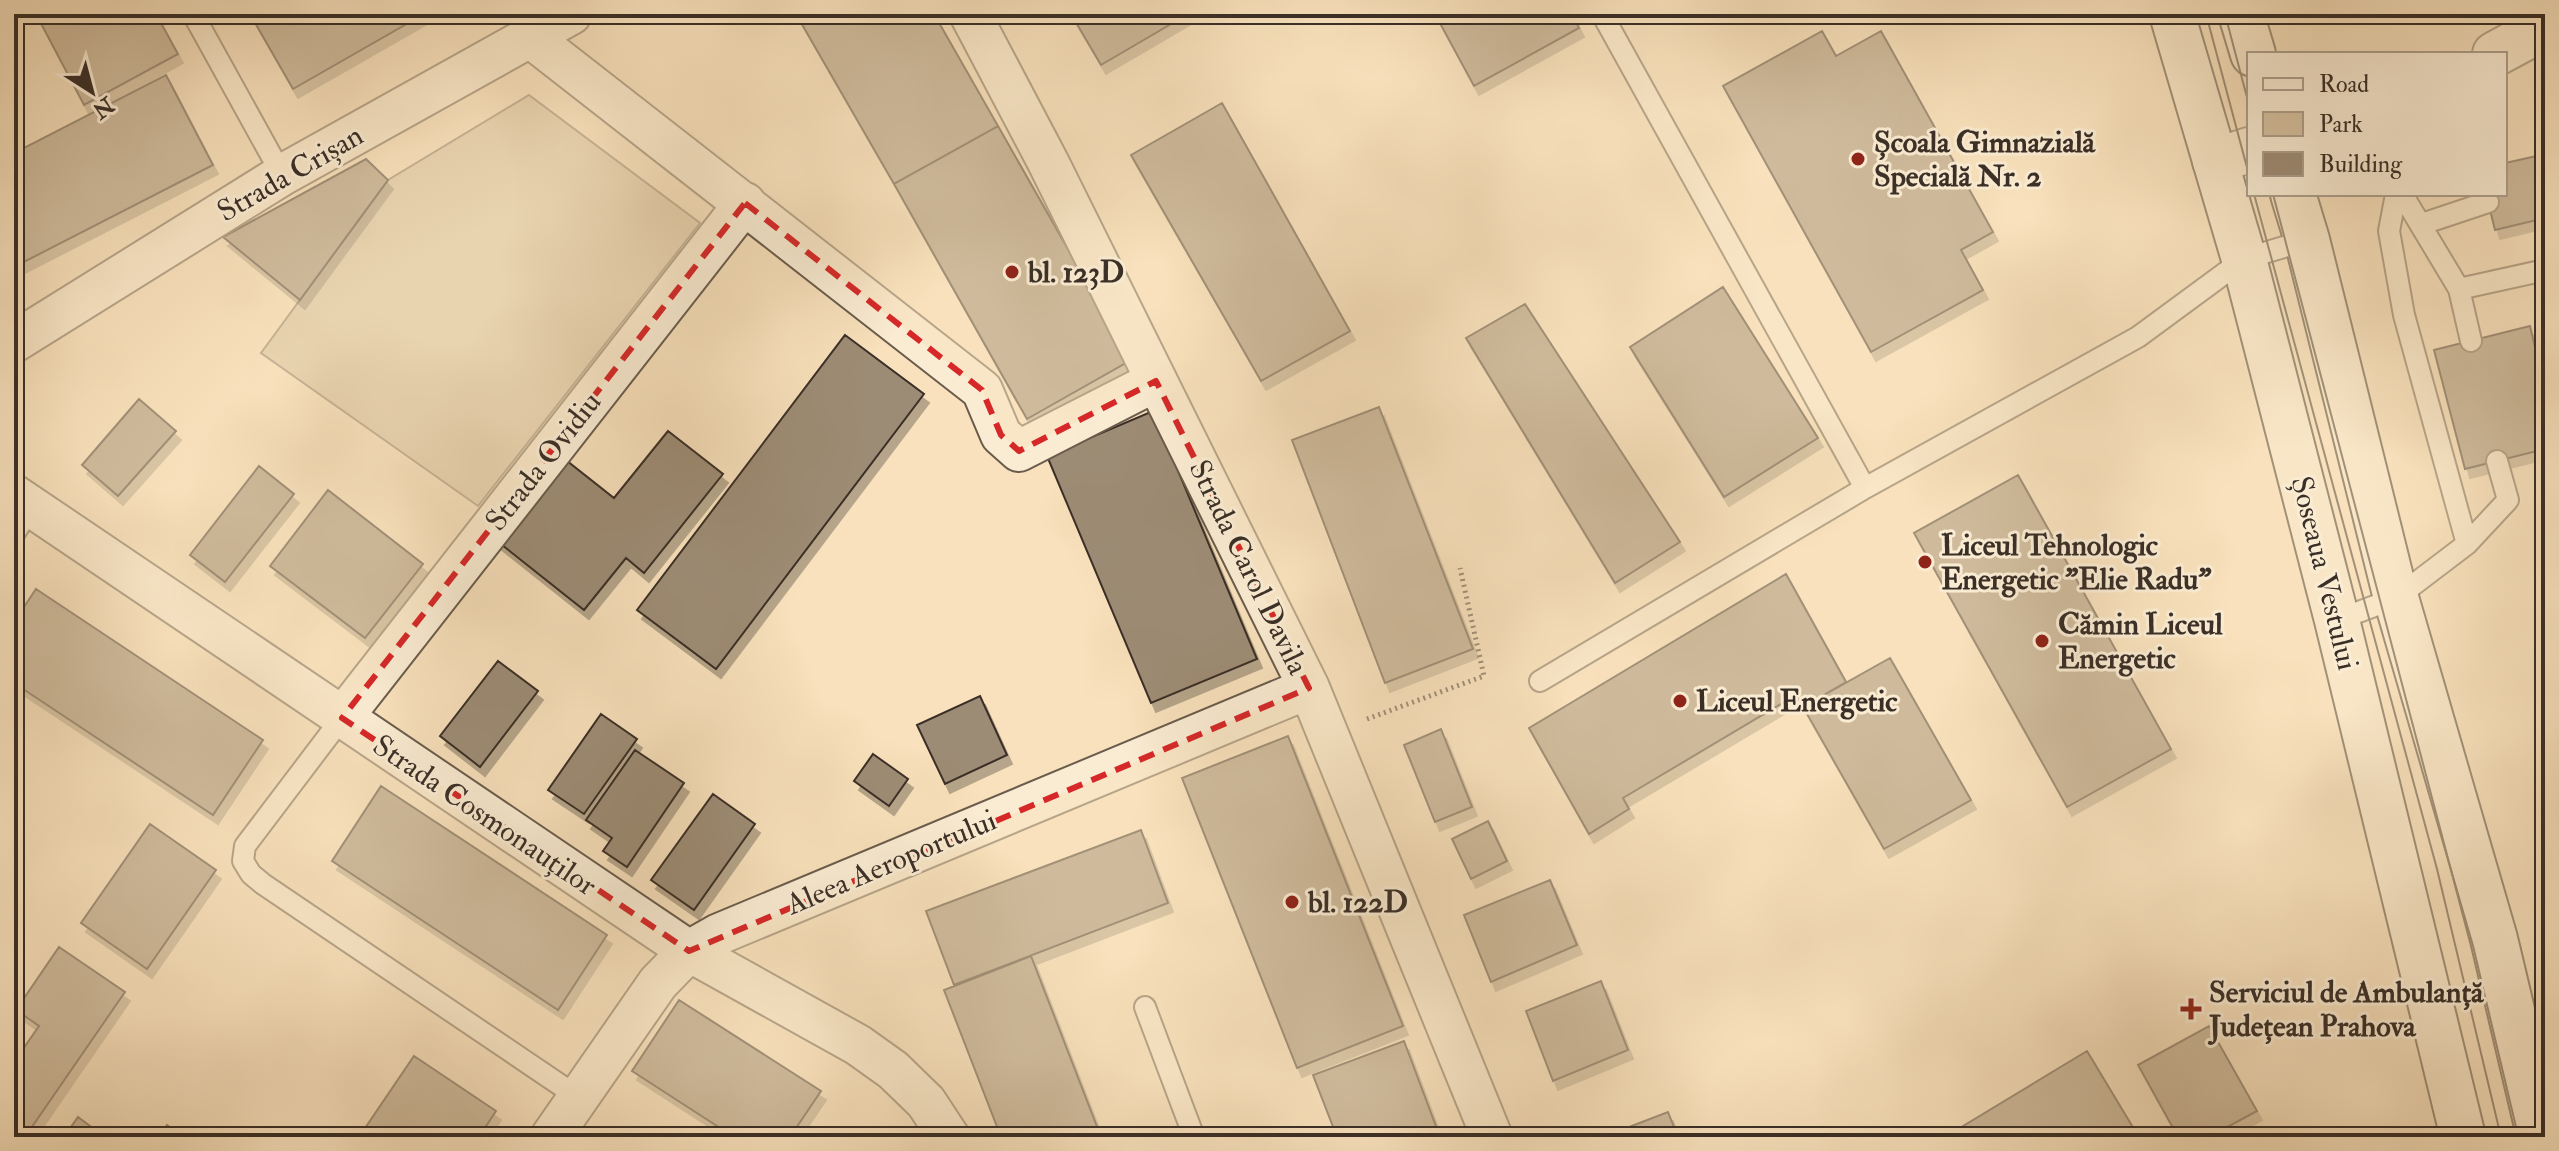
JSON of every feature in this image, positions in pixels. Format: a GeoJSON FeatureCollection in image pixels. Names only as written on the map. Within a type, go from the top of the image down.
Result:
{"type":"FeatureCollection","features":[{"type":"Feature","properties":{"kind":"main road","name":"Șoseaua Vestului"},"geometry":{"type":"LineString","coordinates":[[2172,14],[2232,156],[2244,259],[2337,620],[2463,1137]]}},
{"type":"Feature","properties":{"kind":"main road"},"geometry":{"type":"LineString","coordinates":[[2241,14],[2252,52]]}},
{"type":"Feature","properties":{"kind":"main road"},"geometry":{"type":"LineString","coordinates":[[2499,52],[2545,27]]}},
{"type":"Feature","properties":{"kind":"main road"},"geometry":{"type":"LineString","coordinates":[[2294,196],[2396,598],[2440,739],[2495,939],[2542,1137]]}},
{"type":"Feature","properties":{"kind":"main road"},"geometry":{"type":"LineString","coordinates":[[2307,240],[2326,196]]}},
{"type":"Feature","properties":{"kind":"street","name":"Strada Crișan"},"geometry":{"type":"LineString","coordinates":[[14,342],[282,175],[571,14]]}},
{"type":"Feature","properties":{"kind":"street","name":"Strada Carol Davila"},"geometry":{"type":"LineString","coordinates":[[970,14],[1048,162],[1309,688],[1492,1137]]}},
{"type":"Feature","properties":{"kind":"street"},"geometry":{"type":"LineString","coordinates":[[530,37],[982,390],[1001,435],[1019,451],[1156,381]]}},
{"type":"Feature","properties":{"kind":"street","name":"Strada Ovidiu"},"geometry":{"type":"LineString","coordinates":[[342,718],[745,203]]}},
{"type":"Feature","properties":{"kind":"street","name":"Strada Cosmonauților"},"geometry":{"type":"LineString","coordinates":[[20,512],[342,718],[689,951],[818,1021],[869,1053],[893,1070],[926,1102],[949,1137]]}},
{"type":"Feature","properties":{"kind":"street","name":"Aleea Aeroportului"},"geometry":{"type":"LineString","coordinates":[[551,1137],[658,983],[689,951],[719,934],[1309,688]]}},
{"type":"Feature","properties":{"kind":"lane"},"geometry":{"type":"LineString","coordinates":[[193,14],[282,175]]}},
{"type":"Feature","properties":{"kind":"lane"},"geometry":{"type":"LineString","coordinates":[[1602,14],[1865,488]]}},
{"type":"Feature","properties":{"kind":"lane"},"geometry":{"type":"LineString","coordinates":[[2396,196],[2389,231],[2404,315],[2467,544]]}},
{"type":"Feature","properties":{"kind":"lane"},"geometry":{"type":"LineString","coordinates":[[2403,196],[2459,289],[2471,341]]}},
{"type":"Feature","properties":{"kind":"lane"},"geometry":{"type":"LineString","coordinates":[[2422,224],[2488,202]]}},
{"type":"Feature","properties":{"kind":"lane"},"geometry":{"type":"LineString","coordinates":[[1540,681],[1865,488],[2138,337],[2244,259],[2307,240]]}},
{"type":"Feature","properties":{"kind":"lane"},"geometry":{"type":"LineString","coordinates":[[2459,289],[2545,270]]}},
{"type":"Feature","properties":{"kind":"lane"},"geometry":{"type":"LineString","coordinates":[[2337,620],[2396,598],[2467,544],[2508,500],[2497,461]]}},
{"type":"Feature","properties":{"kind":"lane"},"geometry":{"type":"LineString","coordinates":[[342,718],[245,846],[243,861],[263,884],[578,1097]]}},
{"type":"Feature","properties":{"kind":"lane"},"geometry":{"type":"LineString","coordinates":[[1145,1007],[1194,1137]]}},
{"type":"Feature","properties":{"kind":"path"},"geometry":{"type":"LineString","coordinates":[[1328,733],[1484,676],[1460,568]]}},
{"type":"Feature","properties":{"kind":"highlighted area"},"geometry":{"type":"Polygon","coordinates":[[[745,203],[982,390],[1001,435],[1019,451],[1156,381],[1309,688],[689,951],[342,718],[745,203]]]}},
{"type":"Feature","properties":{"kind":"green space"},"geometry":{"type":"Polygon","coordinates":[[[529,95],[700,223],[478,506],[261,353],[388,180],[529,95]]]}},
{"type":"Feature","properties":{"kind":"building"},"geometry":{"type":"Polygon","coordinates":[[[36,14],[156,14],[178,54],[84,105],[36,14]]]}},
{"type":"Feature","properties":{"kind":"building"},"geometry":{"type":"Polygon","coordinates":[[[266,14],[424,14],[293,89],[254,21],[266,14]]]}},
{"type":"Feature","properties":{"kind":"building"},"geometry":{"type":"Polygon","coordinates":[[[796,14],[934,14],[998,126],[894,184],[796,14]]]}},
{"type":"Feature","properties":{"kind":"building"},"geometry":{"type":"Polygon","coordinates":[[[1071,14],[1188,14],[1101,65],[1071,14]]]}},
{"type":"Feature","properties":{"kind":"building"},"geometry":{"type":"Polygon","coordinates":[[[1435,14],[1572,14],[1579,28],[1474,86],[1435,14]]]}},
{"type":"Feature","properties":{"kind":"building","name":"Școala Gimnazială Specială Nr. 2"},"geometry":{"type":"Polygon","coordinates":[[[1822,31],[1836,56],[1881,31],[1993,232],[1961,250],[1983,290],[1871,352],[1723,86],[1822,31]]]}},
{"type":"Feature","properties":{"kind":"building"},"geometry":{"type":"Polygon","coordinates":[[[166,75],[213,165],[14,267],[14,153],[166,75]]]}},
{"type":"Feature","properties":{"kind":"building"},"geometry":{"type":"Polygon","coordinates":[[[1222,103],[1350,331],[1261,381],[1131,155],[1222,103]]]}},
{"type":"Feature","properties":{"kind":"building","name":"bl. 123D"},"geometry":{"type":"Polygon","coordinates":[[[998,126],[1131,360],[1027,419],[894,184],[998,126]]]}},
{"type":"Feature","properties":{"kind":"building"},"geometry":{"type":"Polygon","coordinates":[[[2545,154],[2545,218],[2495,230],[2486,196],[2507,196],[2507,163],[2545,154]]]}},
{"type":"Feature","properties":{"kind":"building"},"geometry":{"type":"Polygon","coordinates":[[[366,159],[388,180],[300,300],[223,237],[366,159]]]}},
{"type":"Feature","properties":{"kind":"building"},"geometry":{"type":"Polygon","coordinates":[[[1723,287],[1818,438],[1724,497],[1630,347],[1723,287]]]}},
{"type":"Feature","properties":{"kind":"building"},"geometry":{"type":"Polygon","coordinates":[[[1525,304],[1680,542],[1615,583],[1466,338],[1525,304]]]}},
{"type":"Feature","properties":{"kind":"building"},"geometry":{"type":"Polygon","coordinates":[[[2530,326],[2535,347],[2545,344],[2545,449],[2465,469],[2434,350],[2530,326]]]}},
{"type":"Feature","properties":{"kind":"building"},"geometry":{"type":"Polygon","coordinates":[[[845,335],[924,394],[716,669],[637,610],[845,335]]]}},
{"type":"Feature","properties":{"kind":"building"},"geometry":{"type":"Polygon","coordinates":[[[139,399],[176,431],[118,496],[82,465],[139,399]]]}},
{"type":"Feature","properties":{"kind":"building"},"geometry":{"type":"Polygon","coordinates":[[[1379,407],[1473,649],[1385,683],[1292,440],[1379,407]]]}},
{"type":"Feature","properties":{"kind":"building"},"geometry":{"type":"Polygon","coordinates":[[[1153,411],[1257,659],[1151,703],[1047,456],[1153,411]]]}},
{"type":"Feature","properties":{"kind":"building"},"geometry":{"type":"Polygon","coordinates":[[[668,431],[723,474],[644,573],[626,558],[584,610],[497,541],[562,457],[614,498],[668,431]]]}},
{"type":"Feature","properties":{"kind":"building"},"geometry":{"type":"Polygon","coordinates":[[[259,466],[294,494],[225,582],[190,555],[259,466]]]}},
{"type":"Feature","properties":{"kind":"building","name":"Cămin Liceul Energetic"},"geometry":{"type":"Polygon","coordinates":[[[2018,475],[2171,749],[2067,807],[1914,533],[2018,475]]]}},
{"type":"Feature","properties":{"kind":"building"},"geometry":{"type":"Polygon","coordinates":[[[328,490],[423,564],[365,638],[270,566],[328,490]]]}},
{"type":"Feature","properties":{"kind":"building","name":"Liceul Energetic"},"geometry":{"type":"Polygon","coordinates":[[[1786,574],[1846,682],[1803,707],[1796,695],[1623,798],[1629,809],[1589,834],[1529,728],[1786,574]]]}},
{"type":"Feature","properties":{"kind":"building"},"geometry":{"type":"Polygon","coordinates":[[[36,589],[263,740],[213,815],[14,683],[14,622],[36,589]]]}},
{"type":"Feature","properties":{"kind":"building"},"geometry":{"type":"Polygon","coordinates":[[[1890,658],[1971,800],[1884,849],[1803,707],[1890,658]]]}},
{"type":"Feature","properties":{"kind":"building"},"geometry":{"type":"Polygon","coordinates":[[[498,661],[538,691],[480,767],[440,736],[498,661]]]}},
{"type":"Feature","properties":{"kind":"building"},"geometry":{"type":"Polygon","coordinates":[[[980,696],[1007,755],[945,784],[917,725],[980,696]]]}},
{"type":"Feature","properties":{"kind":"building"},"geometry":{"type":"Polygon","coordinates":[[[601,714],[637,739],[584,814],[548,790],[601,714]]]}},
{"type":"Feature","properties":{"kind":"building"},"geometry":{"type":"Polygon","coordinates":[[[1441,729],[1472,807],[1435,822],[1404,745],[1441,729]]]}},
{"type":"Feature","properties":{"kind":"building","name":"bl. 122D"},"geometry":{"type":"Polygon","coordinates":[[[1288,736],[1403,1026],[1297,1068],[1182,778],[1288,736]]]}},
{"type":"Feature","properties":{"kind":"building"},"geometry":{"type":"Polygon","coordinates":[[[2545,741],[2545,784],[2544,784],[2535,743],[2545,741]]]}},
{"type":"Feature","properties":{"kind":"building"},"geometry":{"type":"Polygon","coordinates":[[[635,750],[684,783],[627,867],[603,851],[612,838],[586,820],[635,750]]]}},
{"type":"Feature","properties":{"kind":"building"},"geometry":{"type":"Polygon","coordinates":[[[873,754],[908,779],[889,806],[854,781],[873,754]]]}},
{"type":"Feature","properties":{"kind":"building"},"geometry":{"type":"Polygon","coordinates":[[[381,786],[607,935],[558,1010],[332,861],[381,786]]]}},
{"type":"Feature","properties":{"kind":"building"},"geometry":{"type":"Polygon","coordinates":[[[713,794],[755,824],[694,910],[651,880],[713,794]]]}},
{"type":"Feature","properties":{"kind":"building"},"geometry":{"type":"Polygon","coordinates":[[[1488,821],[1507,861],[1471,879],[1452,839],[1488,821]]]}},
{"type":"Feature","properties":{"kind":"building"},"geometry":{"type":"Polygon","coordinates":[[[150,824],[216,870],[147,969],[81,923],[150,824]]]}},
{"type":"Feature","properties":{"kind":"building"},"geometry":{"type":"Polygon","coordinates":[[[1141,830],[1168,903],[954,985],[926,911],[1141,830]]]}},
{"type":"Feature","properties":{"kind":"building"},"geometry":{"type":"Polygon","coordinates":[[[1550,880],[1577,945],[1491,982],[1464,915],[1550,880]]]}},
{"type":"Feature","properties":{"kind":"building"},"geometry":{"type":"Polygon","coordinates":[[[59,947],[125,992],[25,1137],[14,1137],[14,1062],[39,1026],[16,1010],[59,947]]]}},
{"type":"Feature","properties":{"kind":"building"},"geometry":{"type":"Polygon","coordinates":[[[1031,956],[1101,1137],[1001,1137],[944,990],[1031,956]]]}},
{"type":"Feature","properties":{"kind":"building"},"geometry":{"type":"Polygon","coordinates":[[[1601,981],[1628,1050],[1553,1081],[1526,1011],[1601,981]]]}},
{"type":"Feature","properties":{"kind":"building"},"geometry":{"type":"Polygon","coordinates":[[[679,1000],[821,1091],[790,1137],[734,1137],[632,1071],[679,1000]]]}},
{"type":"Feature","properties":{"kind":"building"},"geometry":{"type":"Polygon","coordinates":[[[2209,1026],[2257,1111],[2209,1137],[2178,1137],[2138,1065],[2209,1026]]]}},
{"type":"Feature","properties":{"kind":"building"},"geometry":{"type":"Polygon","coordinates":[[[1404,1041],[1440,1137],[1337,1137],[1313,1075],[1404,1041]]]}},
{"type":"Feature","properties":{"kind":"building"},"geometry":{"type":"Polygon","coordinates":[[[2087,1051],[2137,1134],[2133,1137],[1945,1137],[2087,1051]]]}},
{"type":"Feature","properties":{"kind":"building"},"geometry":{"type":"Polygon","coordinates":[[[414,1056],[496,1111],[479,1137],[359,1137],[414,1056]]]}},
{"type":"Feature","properties":{"kind":"building"},"geometry":{"type":"Polygon","coordinates":[[[1668,1112],[1678,1137],[1603,1137],[1668,1112]]]}},
{"type":"Feature","properties":{"kind":"building"},"geometry":{"type":"Polygon","coordinates":[[[78,1117],[90,1126],[82,1137],[64,1137],[78,1117]]]}},
{"type":"Feature","properties":{"kind":"building"},"geometry":{"type":"Polygon","coordinates":[[[167,1125],[184,1137],[159,1137],[167,1125]]]}},
{"type":"Feature","properties":{"kind":"building"},"geometry":{"type":"Polygon","coordinates":[[[90,1126],[107,1137],[82,1137],[90,1126]]]}},
{"type":"Feature","properties":{"kind":"tram line"},"geometry":{"type":"LineString","coordinates":[[2206,14],[2247,168]]}},
{"type":"Feature","properties":{"kind":"tram line"},"geometry":{"type":"LineString","coordinates":[[2225,14],[2247,97]]}},
{"type":"Feature","properties":{"kind":"tram line"},"geometry":{"type":"LineString","coordinates":[[2255,196],[2437,869],[2501,1137]]}},
{"type":"Feature","properties":{"kind":"tram line"},"geometry":{"type":"LineString","coordinates":[[2274,196],[2471,946],[2516,1137]]}},
{"type":"Feature","properties":{"kind":"place","name":"Școala Gimnazială Specială Nr. 2"},"geometry":{"type":"Point","coordinates":[1858,159]}},
{"type":"Feature","properties":{"kind":"place","name":"bl. 123D"},"geometry":{"type":"Point","coordinates":[1012,272]}},
{"type":"Feature","properties":{"kind":"place","name":"Liceul Tehnologic Energetic \"Elie Radu\""},"geometry":{"type":"Point","coordinates":[1925,562]}},
{"type":"Feature","properties":{"kind":"place","name":"Cămin Liceul Energetic"},"geometry":{"type":"Point","coordinates":[2042,641]}},
{"type":"Feature","properties":{"kind":"place","name":"Liceul Energetic"},"geometry":{"type":"Point","coordinates":[1680,701]}},
{"type":"Feature","properties":{"kind":"place","name":"bl. 122D"},"geometry":{"type":"Point","coordinates":[1292,902]}},
{"type":"Feature","properties":{"kind":"place","name":"Serviciul de Ambulanță Județean Prahova"},"geometry":{"type":"Point","coordinates":[2191,1009]}}]}
